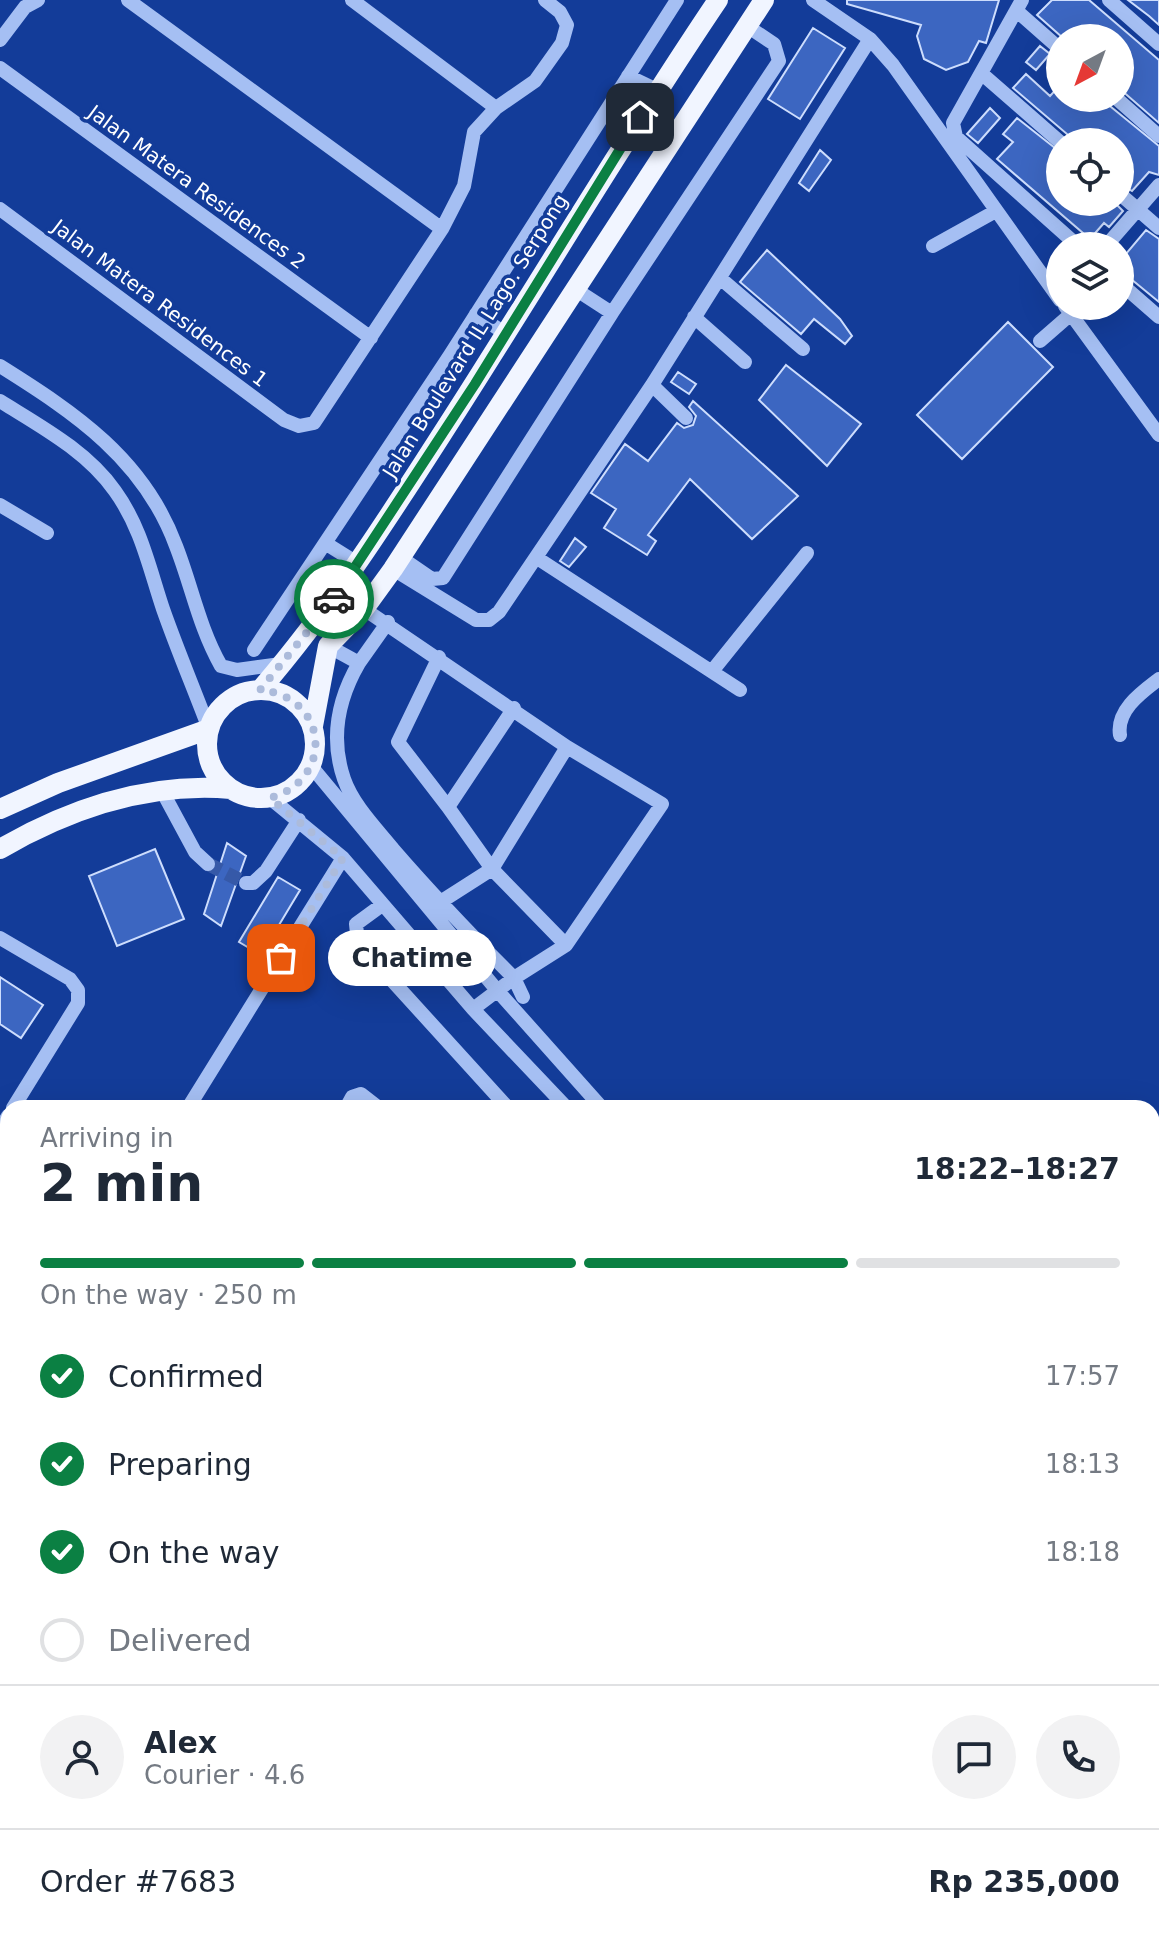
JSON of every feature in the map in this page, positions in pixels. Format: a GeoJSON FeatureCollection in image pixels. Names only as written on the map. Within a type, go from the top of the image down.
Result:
{"type":"FeatureCollection","features":[{"type":"Feature","properties":{"kind":"main road","name":"Jalan Boulevard IL Lago. Serpong"},"geometry":{"type":"LineString","coordinates":[[260,690],[322,616],[475,384],[657,90],[718,0]]}},
{"type":"Feature","properties":{"kind":"main road"},"geometry":{"type":"LineString","coordinates":[[313,726],[328,646],[364,609],[397,563],[764,0]]}},
{"type":"Feature","properties":{"kind":"main road"},"geometry":{"type":"LineString","coordinates":[[475,384],[502,401]]}},
{"type":"Feature","properties":{"kind":"main road"},"geometry":{"type":"LineString","coordinates":[[0,849],[115,798],[188,786],[231,789],[256,798],[270,798],[295,787],[311,766],[316,739],[313,726],[297,704],[273,691],[260,690],[234,697],[215,716],[209,729],[208,756],[213,769],[231,789]]}},
{"type":"Feature","properties":{"kind":"main road"},"geometry":{"type":"LineString","coordinates":[[0,809],[58,783],[209,729]]}},
{"type":"Feature","properties":{"kind":"street"},"geometry":{"type":"LineString","coordinates":[[0,40],[25,7],[38,0]]}},
{"type":"Feature","properties":{"kind":"street"},"geometry":{"type":"LineString","coordinates":[[128,0],[442,229]]}},
{"type":"Feature","properties":{"kind":"street"},"geometry":{"type":"LineString","coordinates":[[352,0],[496,108]]}},
{"type":"Feature","properties":{"kind":"street"},"geometry":{"type":"LineString","coordinates":[[371,338],[442,229],[464,186],[474,132],[496,108],[535,81],[562,43],[567,25],[560,12],[545,0]]}},
{"type":"Feature","properties":{"kind":"street"},"geometry":{"type":"LineString","coordinates":[[254,650],[476,314],[677,0]]}},
{"type":"Feature","properties":{"kind":"street"},"geometry":{"type":"LineString","coordinates":[[813,0],[870,39],[910,87],[1046,281]]}},
{"type":"Feature","properties":{"kind":"street"},"geometry":{"type":"LineString","coordinates":[[1109,0],[1159,44]]}},
{"type":"Feature","properties":{"kind":"street"},"geometry":{"type":"LineString","coordinates":[[1046,34],[1020,6],[953,123],[956,137],[1062,232]]}},
{"type":"Feature","properties":{"kind":"street"},"geometry":{"type":"LineString","coordinates":[[397,563],[432,579],[443,578],[612,313],[779,61],[774,44],[747,26]]}},
{"type":"Feature","properties":{"kind":"street"},"geometry":{"type":"LineString","coordinates":[[397,563],[476,620],[489,620],[499,612],[652,385],[795,153],[870,39]]}},
{"type":"Feature","properties":{"kind":"street","name":"Jalan Matera Residences 2"},"geometry":{"type":"LineString","coordinates":[[0,68],[371,338]]}},
{"type":"Feature","properties":{"kind":"street"},"geometry":{"type":"LineString","coordinates":[[981,73],[1046,130]]}},
{"type":"Feature","properties":{"kind":"street"},"geometry":{"type":"LineString","coordinates":[[628,76],[657,90]]}},
{"type":"Feature","properties":{"kind":"street"},"geometry":{"type":"LineString","coordinates":[[1132,112],[1159,136]]}},
{"type":"Feature","properties":{"kind":"street"},"geometry":{"type":"LineString","coordinates":[[1118,232],[1159,185]]}},
{"type":"Feature","properties":{"kind":"street"},"geometry":{"type":"LineString","coordinates":[[1134,206],[1159,228]]}},
{"type":"Feature","properties":{"kind":"street","name":"Jalan Matera Residences 1"},"geometry":{"type":"LineString","coordinates":[[0,209],[284,420],[299,426],[314,423],[371,338]]}},
{"type":"Feature","properties":{"kind":"street"},"geometry":{"type":"LineString","coordinates":[[933,246],[996,211]]}},
{"type":"Feature","properties":{"kind":"street"},"geometry":{"type":"LineString","coordinates":[[720,278],[803,349]]}},
{"type":"Feature","properties":{"kind":"street"},"geometry":{"type":"LineString","coordinates":[[575,289],[612,313]]}},
{"type":"Feature","properties":{"kind":"street"},"geometry":{"type":"LineString","coordinates":[[1134,295],[1159,317]]}},
{"type":"Feature","properties":{"kind":"street"},"geometry":{"type":"LineString","coordinates":[[476,314],[506,334]]}},
{"type":"Feature","properties":{"kind":"street"},"geometry":{"type":"LineString","coordinates":[[694,317],[745,362]]}},
{"type":"Feature","properties":{"kind":"street"},"geometry":{"type":"LineString","coordinates":[[1040,341],[1059,320]]}},
{"type":"Feature","properties":{"kind":"street"},"geometry":{"type":"LineString","coordinates":[[1075,320],[1159,435]]}},
{"type":"Feature","properties":{"kind":"street"},"geometry":{"type":"LineString","coordinates":[[0,366],[102,436],[135,472],[161,508],[204,635],[221,666],[237,670],[281,664]]}},
{"type":"Feature","properties":{"kind":"street"},"geometry":{"type":"LineString","coordinates":[[652,385],[686,418]]}},
{"type":"Feature","properties":{"kind":"street"},"geometry":{"type":"LineString","coordinates":[[22,414],[37,389]]}},
{"type":"Feature","properties":{"kind":"street"},"geometry":{"type":"LineString","coordinates":[[0,401],[84,459],[114,489],[134,522],[149,558],[162,608],[209,729]]}},
{"type":"Feature","properties":{"kind":"street"},"geometry":{"type":"LineString","coordinates":[[0,505],[47,533]]}},
{"type":"Feature","properties":{"kind":"street"},"geometry":{"type":"LineString","coordinates":[[325,543],[357,563]]}},
{"type":"Feature","properties":{"kind":"street"},"geometry":{"type":"LineString","coordinates":[[713,670],[807,553]]}},
{"type":"Feature","properties":{"kind":"street"},"geometry":{"type":"LineString","coordinates":[[537,558],[740,690]]}},
{"type":"Feature","properties":{"kind":"street"},"geometry":{"type":"LineString","coordinates":[[364,609],[388,622],[567,747],[662,804],[566,945],[496,989],[473,1009]]}},
{"type":"Feature","properties":{"kind":"street"},"geometry":{"type":"LineString","coordinates":[[388,622],[348,681],[337,713],[344,780],[367,819],[496,989],[595,1100]]}},
{"type":"Feature","properties":{"kind":"street"},"geometry":{"type":"LineString","coordinates":[[328,646],[359,663]]}},
{"type":"Feature","properties":{"kind":"street"},"geometry":{"type":"LineString","coordinates":[[439,657],[398,742],[492,869],[566,945]]}},
{"type":"Feature","properties":{"kind":"street"},"geometry":{"type":"LineString","coordinates":[[1120,735],[1121,718],[1141,693],[1159,679]]}},
{"type":"Feature","properties":{"kind":"street"},"geometry":{"type":"LineString","coordinates":[[448,807],[514,708]]}},
{"type":"Feature","properties":{"kind":"street"},"geometry":{"type":"LineString","coordinates":[[434,906],[492,869],[567,747]]}},
{"type":"Feature","properties":{"kind":"street"},"geometry":{"type":"LineString","coordinates":[[311,766],[434,906],[514,978],[523,997]]}},
{"type":"Feature","properties":{"kind":"street"},"geometry":{"type":"LineString","coordinates":[[161,789],[195,852],[208,864]]}},
{"type":"Feature","properties":{"kind":"street"},"geometry":{"type":"LineString","coordinates":[[270,798],[343,858],[473,1009],[559,1100]]}},
{"type":"Feature","properties":{"kind":"street"},"geometry":{"type":"LineString","coordinates":[[246,883],[253,883],[266,871],[299,820]]}},
{"type":"Feature","properties":{"kind":"street"},"geometry":{"type":"LineString","coordinates":[[193,1100],[343,858]]}},
{"type":"Feature","properties":{"kind":"street"},"geometry":{"type":"LineString","coordinates":[[382,905],[356,924],[358,943],[501,1100]]}},
{"type":"Feature","properties":{"kind":"street"},"geometry":{"type":"LineString","coordinates":[[0,938],[70,979],[78,990],[78,1003],[18,1100]]}},
{"type":"Feature","properties":{"kind":"street"},"geometry":{"type":"LineString","coordinates":[[350,1100],[361,1094],[369,1100]]}},
{"type":"Feature","properties":{"kind":"building"},"geometry":{"type":"Polygon","coordinates":[[[847,0],[999,0],[986,43],[979,41],[968,62],[946,70],[924,59],[917,36],[921,25],[847,4],[847,0]]]}},
{"type":"Feature","properties":{"kind":"building"},"geometry":{"type":"Polygon","coordinates":[[[1052,0],[1089,0],[1117,24],[1047,24],[1037,15],[1052,0]]]}},
{"type":"Feature","properties":{"kind":"building"},"geometry":{"type":"Polygon","coordinates":[[[1128,0],[1159,0],[1159,25],[1149,16],[1128,0]]]}},
{"type":"Feature","properties":{"kind":"building"},"geometry":{"type":"Polygon","coordinates":[[[813,28],[845,48],[800,119],[768,99],[813,28]]]}},
{"type":"Feature","properties":{"kind":"building"},"geometry":{"type":"Polygon","coordinates":[[[1134,39],[1159,60],[1159,123],[1134,101],[1134,39]]]}},
{"type":"Feature","properties":{"kind":"building"},"geometry":{"type":"Polygon","coordinates":[[[1040,46],[1046,51],[1046,59],[1036,70],[1026,62],[1040,46]]]}},
{"type":"Feature","properties":{"kind":"building"},"geometry":{"type":"Polygon","coordinates":[[[1026,74],[1046,92],[1046,112],[1117,112],[1159,146],[1159,175],[1149,172],[1134,189],[1134,128],[1060,128],[1013,88],[1026,74]]]}},
{"type":"Feature","properties":{"kind":"building"},"geometry":{"type":"Polygon","coordinates":[[[990,108],[1000,118],[978,143],[967,134],[990,108]]]}},
{"type":"Feature","properties":{"kind":"building"},"geometry":{"type":"Polygon","coordinates":[[[1017,118],[1046,141],[1046,201],[997,159],[1013,142],[1003,134],[1017,118]]]}},
{"type":"Feature","properties":{"kind":"building"},"geometry":{"type":"Polygon","coordinates":[[[820,150],[831,160],[809,191],[799,183],[820,150]]]}},
{"type":"Feature","properties":{"kind":"building"},"geometry":{"type":"Polygon","coordinates":[[[1063,216],[1119,216],[1109,227],[1104,223],[1096,232],[1082,232],[1063,216]]]}},
{"type":"Feature","properties":{"kind":"building"},"geometry":{"type":"Polygon","coordinates":[[[1146,230],[1159,239],[1159,302],[1134,281],[1134,244],[1146,230]]]}},
{"type":"Feature","properties":{"kind":"building"},"geometry":{"type":"Polygon","coordinates":[[[767,250],[840,319],[852,336],[845,344],[814,319],[801,334],[740,282],[767,250]]]}},
{"type":"Feature","properties":{"kind":"building"},"geometry":{"type":"Polygon","coordinates":[[[1008,322],[1053,367],[962,459],[917,415],[1008,322]]]}},
{"type":"Feature","properties":{"kind":"building"},"geometry":{"type":"Polygon","coordinates":[[[786,365],[861,424],[827,466],[759,400],[786,365]]]}},
{"type":"Feature","properties":{"kind":"building"},"geometry":{"type":"Polygon","coordinates":[[[678,372],[696,384],[689,394],[671,382],[678,372]]]}},
{"type":"Feature","properties":{"kind":"building"},"geometry":{"type":"Polygon","coordinates":[[[693,401],[798,496],[752,539],[690,479],[648,535],[656,541],[647,555],[604,528],[616,509],[591,493],[625,444],[648,461],[677,423],[684,428],[693,425],[696,416],[689,407],[693,401]]]}},
{"type":"Feature","properties":{"kind":"building"},"geometry":{"type":"Polygon","coordinates":[[[575,538],[586,547],[569,567],[560,561],[575,538]]]}},
{"type":"Feature","properties":{"kind":"building"},"geometry":{"type":"Polygon","coordinates":[[[227,843],[246,856],[221,926],[204,914],[227,843]]]}},
{"type":"Feature","properties":{"kind":"building"},"geometry":{"type":"Polygon","coordinates":[[[155,849],[184,919],[117,946],[89,876],[155,849]]]}},
{"type":"Feature","properties":{"kind":"building"},"geometry":{"type":"Polygon","coordinates":[[[278,877],[300,890],[261,955],[239,942],[278,877]]]}},
{"type":"Feature","properties":{"kind":"building"},"geometry":{"type":"Polygon","coordinates":[[[0,977],[43,1005],[21,1038],[0,1024],[0,977]]]}},
{"type":"Feature","properties":{"kind":"tunnel"},"geometry":{"type":"LineString","coordinates":[[208,864],[246,883]]}},
{"type":"Feature","properties":{"kind":"way so far"},"geometry":{"type":"LineString","coordinates":[[281,958],[343,858],[270,798],[295,787],[304,778],[311,766],[316,739],[313,726],[297,704],[273,691],[260,690],[334,599]]}},
{"type":"Feature","properties":{"kind":"place","name":"Chatime"},"geometry":{"type":"Point","coordinates":[281,958]}},
{"type":"Feature","properties":{"kind":"route"},"geometry":{"type":"LineString","coordinates":[[334,599],[475,384],[640,117]]}}]}
